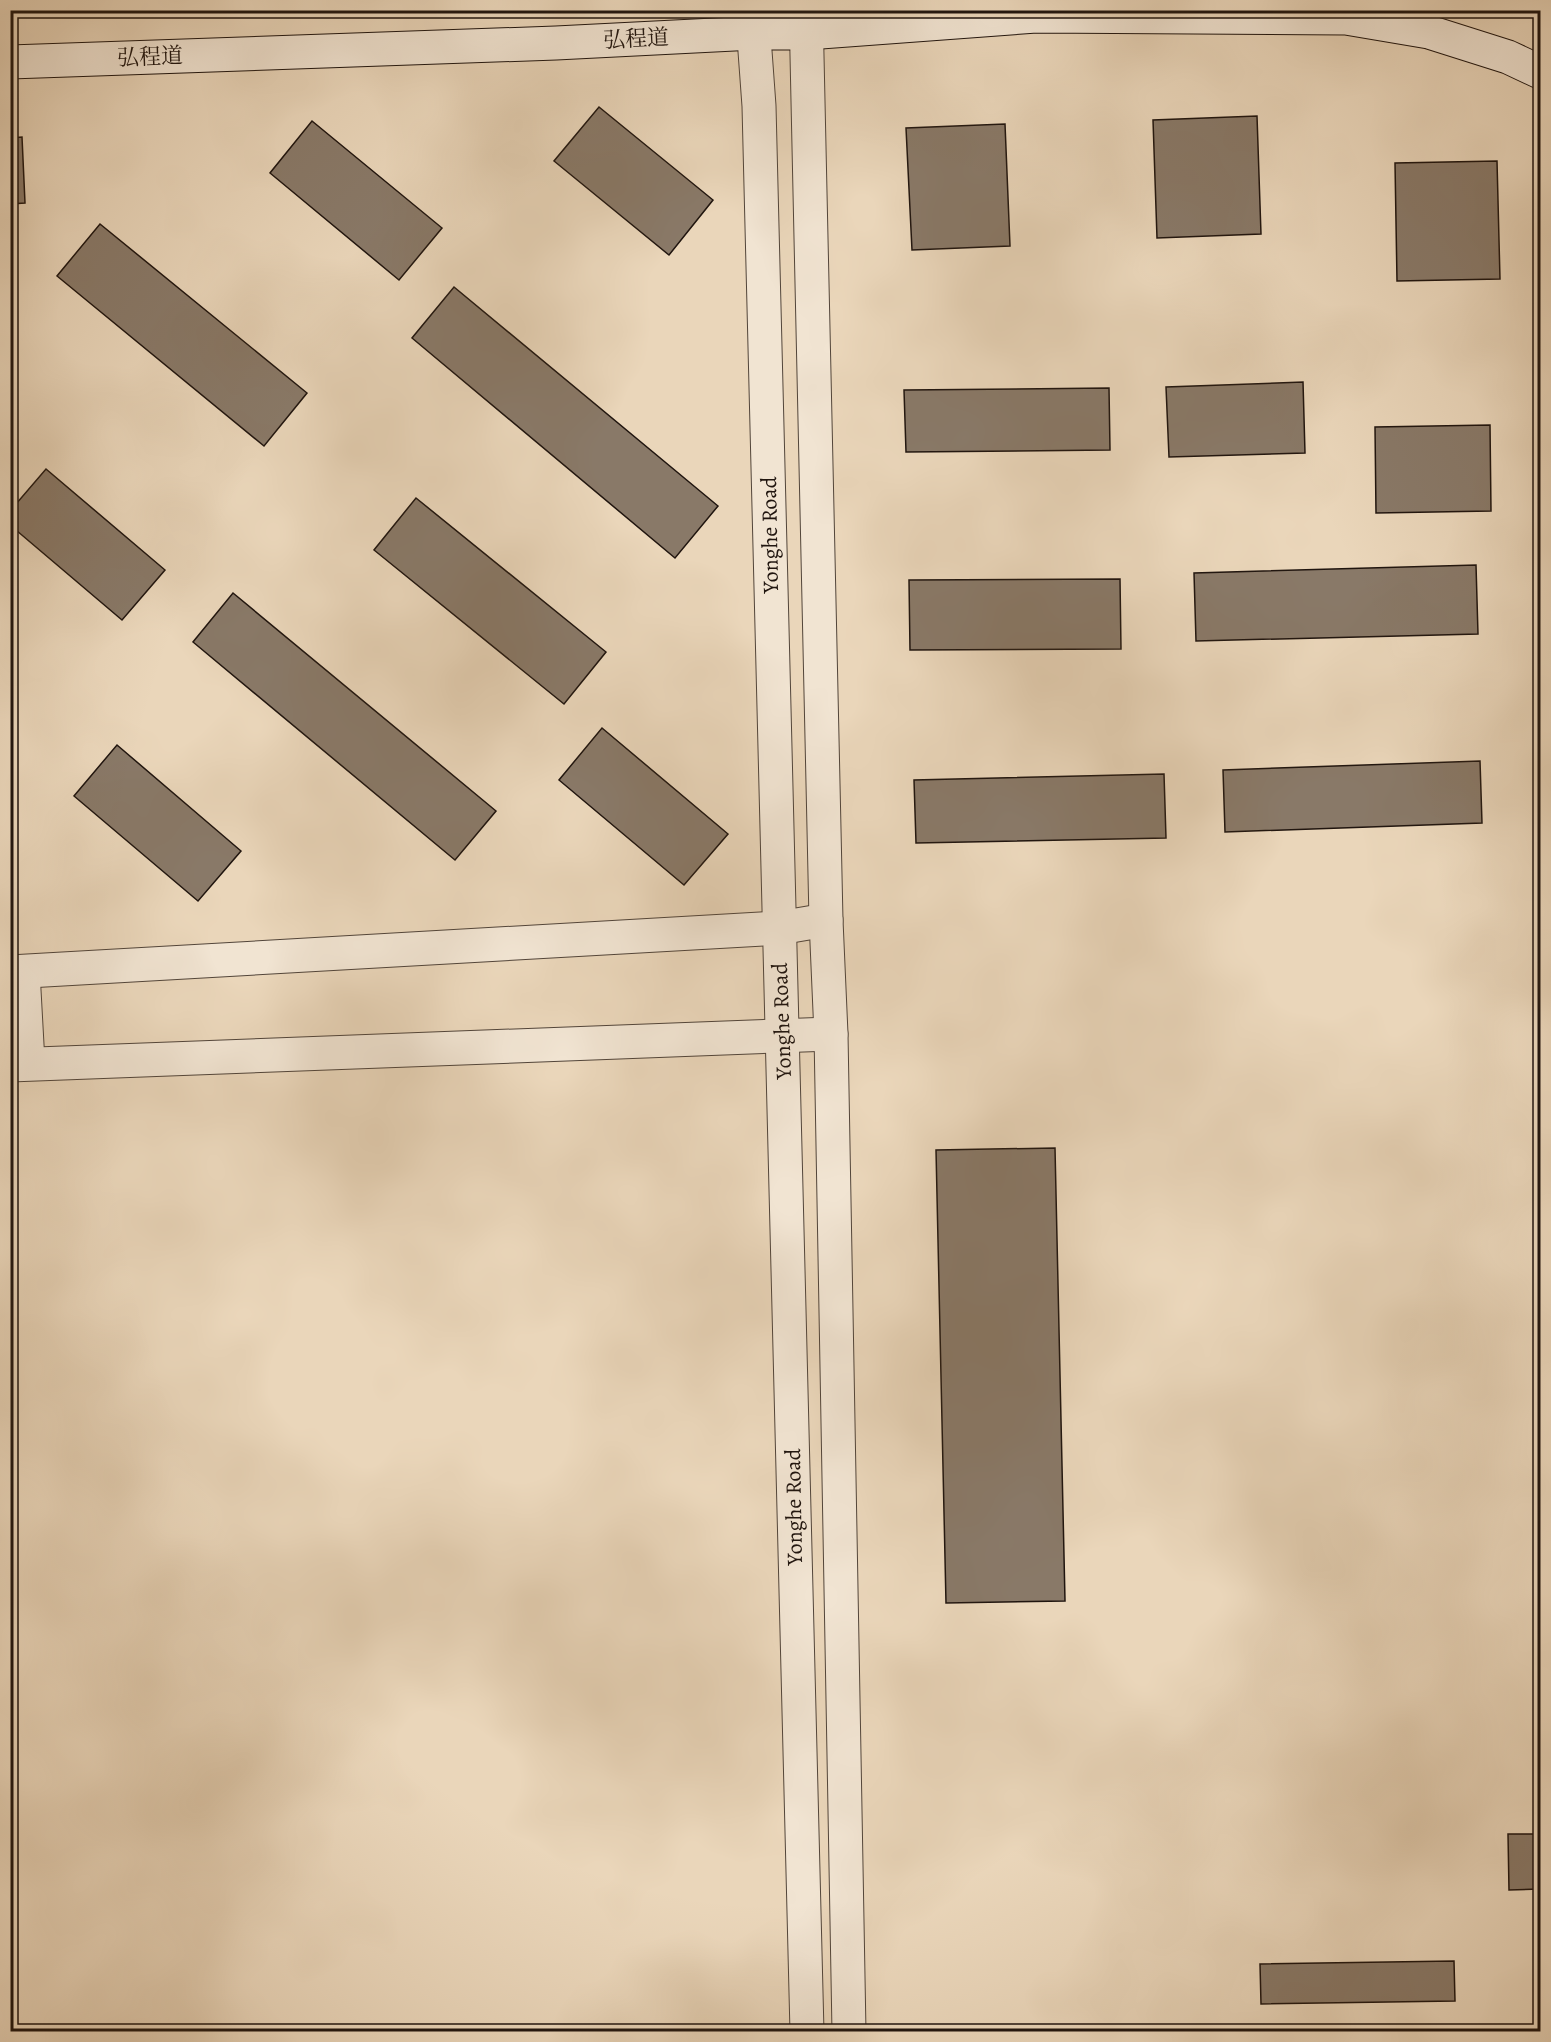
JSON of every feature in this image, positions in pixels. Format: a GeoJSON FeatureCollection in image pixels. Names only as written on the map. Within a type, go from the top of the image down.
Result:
{"type":"FeatureCollection","features":[{"type":"Feature","properties":{"kind":"street","name":"弘程道"},"geometry":{"type":"LineString","coordinates":[[10,62],[556,43],[753,22],[1036,16],[1346,18],[1429,32],[1508,57],[1540,72]]}},
{"type":"Feature","properties":{"kind":"street","name":"Yonghe Road"},"geometry":{"type":"LineString","coordinates":[[753,22],[759,106],[807,2031]]}},
{"type":"Feature","properties":{"kind":"street","name":"Yonghe Road"},"geometry":{"type":"LineString","coordinates":[[807,22],[826,920],[831,1034],[849,2031]]}},
{"type":"Feature","properties":{"kind":"street"},"geometry":{"type":"LineString","coordinates":[[826,920],[780,928],[17,972],[19,1064],[782,1034],[831,1034]]}},
{"type":"Feature","properties":{"kind":"building"},"geometry":{"type":"Polygon","coordinates":[[[599,107],[713,200],[669,255],[554,161],[599,107]]]}},
{"type":"Feature","properties":{"kind":"building"},"geometry":{"type":"Polygon","coordinates":[[[1257,116],[1261,234],[1157,238],[1153,120],[1257,116]]]}},
{"type":"Feature","properties":{"kind":"building"},"geometry":{"type":"Polygon","coordinates":[[[312,121],[442,228],[399,280],[270,173],[312,121]]]}},
{"type":"Feature","properties":{"kind":"building"},"geometry":{"type":"Polygon","coordinates":[[[1005,124],[1010,246],[912,250],[906,128],[1005,124]]]}},
{"type":"Feature","properties":{"kind":"building"},"geometry":{"type":"Polygon","coordinates":[[[22,137],[25,203],[10,204],[10,138],[22,137]]]}},
{"type":"Feature","properties":{"kind":"building"},"geometry":{"type":"Polygon","coordinates":[[[1497,161],[1500,279],[1397,281],[1395,163],[1497,161]]]}},
{"type":"Feature","properties":{"kind":"building"},"geometry":{"type":"Polygon","coordinates":[[[100,224],[307,393],[264,446],[57,276],[100,224]]]}},
{"type":"Feature","properties":{"kind":"building"},"geometry":{"type":"Polygon","coordinates":[[[454,287],[718,506],[675,558],[412,338],[454,287]]]}},
{"type":"Feature","properties":{"kind":"building"},"geometry":{"type":"Polygon","coordinates":[[[1303,382],[1305,453],[1169,457],[1166,387],[1303,382]]]}},
{"type":"Feature","properties":{"kind":"building"},"geometry":{"type":"Polygon","coordinates":[[[1109,388],[1110,450],[906,452],[904,390],[1109,388]]]}},
{"type":"Feature","properties":{"kind":"building"},"geometry":{"type":"Polygon","coordinates":[[[1490,425],[1491,511],[1376,513],[1375,427],[1490,425]]]}},
{"type":"Feature","properties":{"kind":"building"},"geometry":{"type":"Polygon","coordinates":[[[46,469],[165,570],[122,620],[10,525],[10,511],[46,469]]]}},
{"type":"Feature","properties":{"kind":"building"},"geometry":{"type":"Polygon","coordinates":[[[416,498],[606,652],[564,704],[374,550],[416,498]]]}},
{"type":"Feature","properties":{"kind":"building"},"geometry":{"type":"Polygon","coordinates":[[[1476,565],[1478,634],[1196,641],[1194,573],[1476,565]]]}},
{"type":"Feature","properties":{"kind":"building"},"geometry":{"type":"Polygon","coordinates":[[[1120,579],[1121,649],[910,650],[909,580],[1120,579]]]}},
{"type":"Feature","properties":{"kind":"building"},"geometry":{"type":"Polygon","coordinates":[[[233,593],[496,811],[455,860],[193,642],[233,593]]]}},
{"type":"Feature","properties":{"kind":"building"},"geometry":{"type":"Polygon","coordinates":[[[602,728],[728,834],[684,885],[559,780],[602,728]]]}},
{"type":"Feature","properties":{"kind":"building"},"geometry":{"type":"Polygon","coordinates":[[[117,745],[241,851],[198,901],[74,796],[117,745]]]}},
{"type":"Feature","properties":{"kind":"building"},"geometry":{"type":"Polygon","coordinates":[[[1480,761],[1482,823],[1225,832],[1223,770],[1480,761]]]}},
{"type":"Feature","properties":{"kind":"building"},"geometry":{"type":"Polygon","coordinates":[[[1164,774],[1166,838],[916,843],[914,780],[1164,774]]]}},
{"type":"Feature","properties":{"kind":"building"},"geometry":{"type":"Polygon","coordinates":[[[1055,1148],[1065,1601],[946,1603],[936,1150],[1055,1148]]]}},
{"type":"Feature","properties":{"kind":"building"},"geometry":{"type":"Polygon","coordinates":[[[1508,1834],[1540,1834],[1540,1889],[1509,1890],[1508,1834]]]}},
{"type":"Feature","properties":{"kind":"building"},"geometry":{"type":"Polygon","coordinates":[[[1454,1961],[1455,2001],[1261,2004],[1260,1964],[1454,1961]]]}}]}
